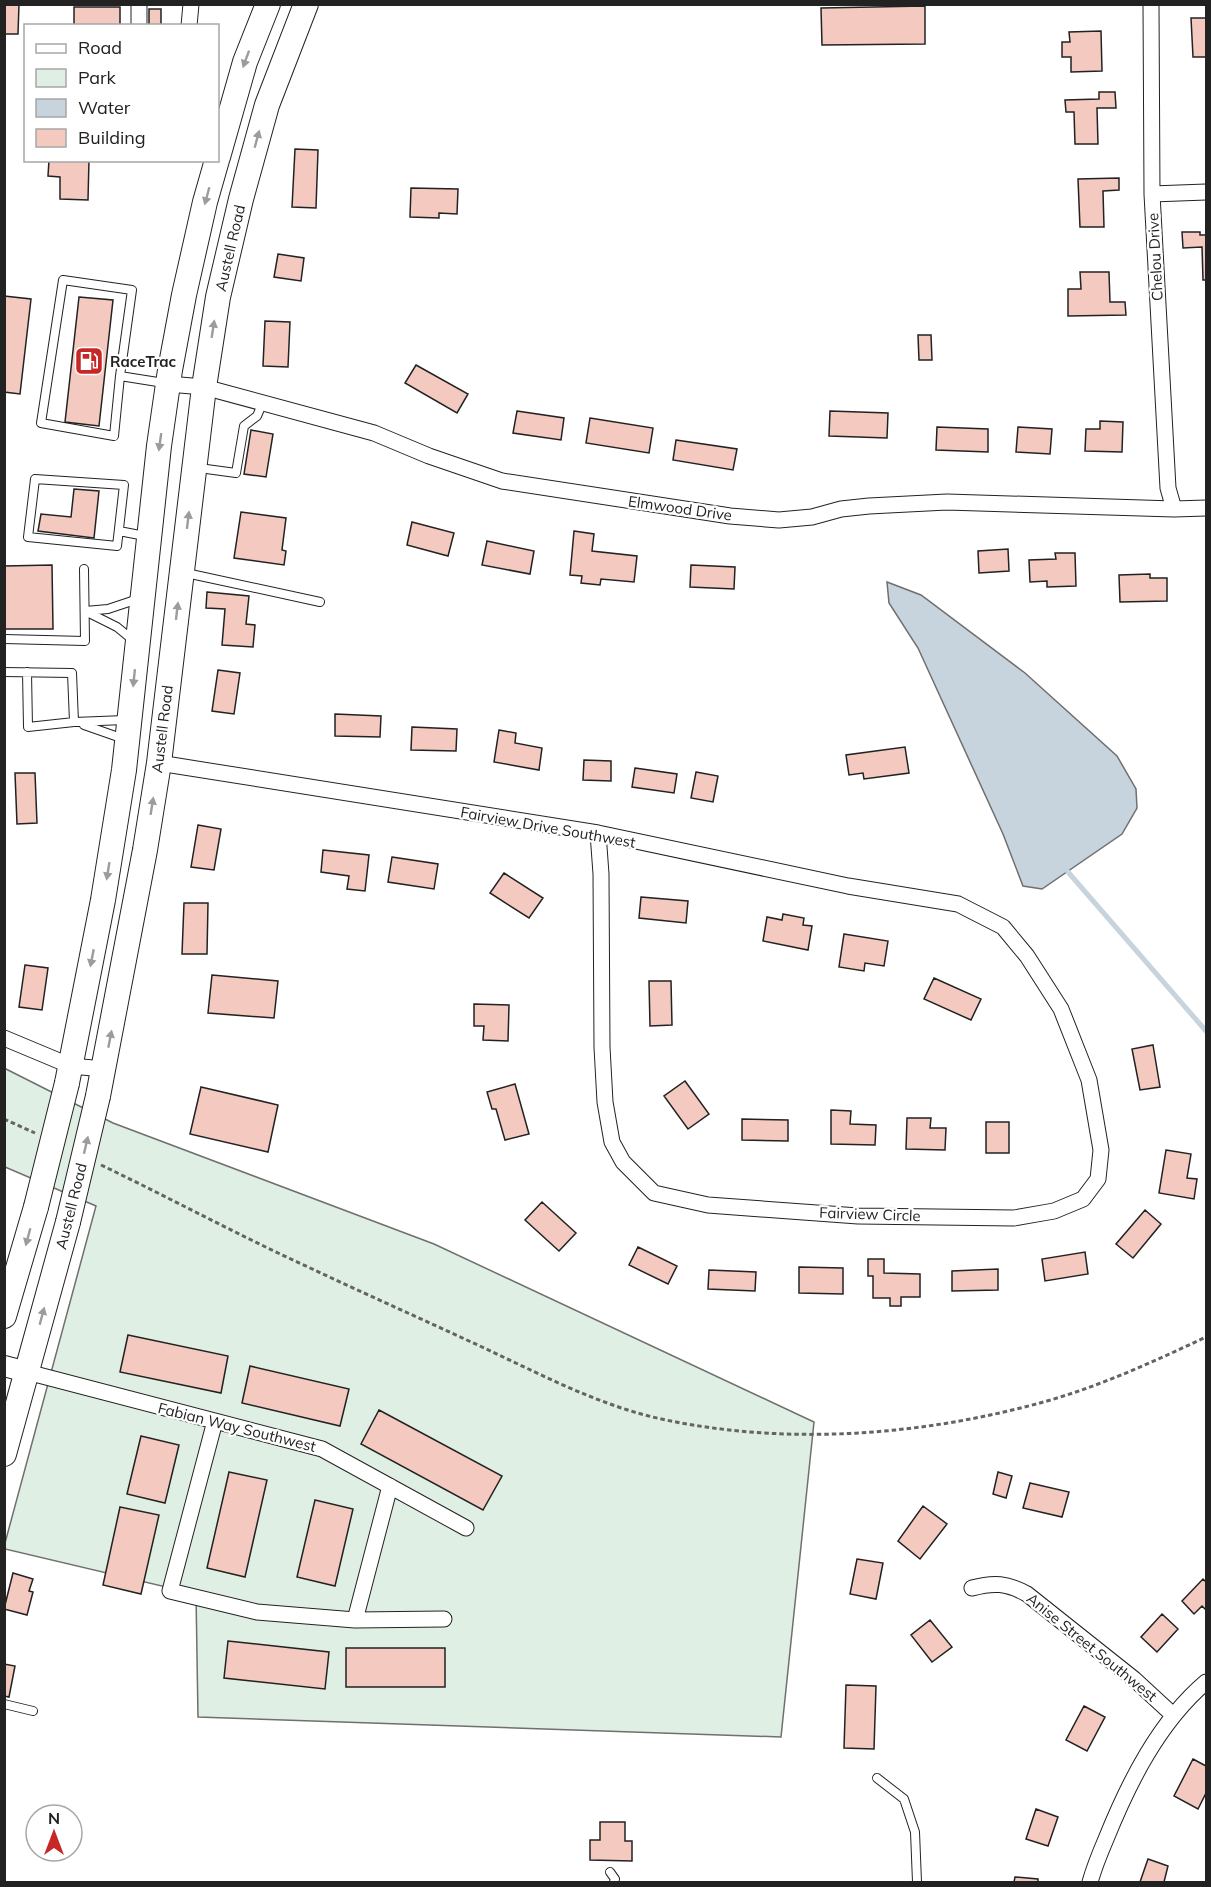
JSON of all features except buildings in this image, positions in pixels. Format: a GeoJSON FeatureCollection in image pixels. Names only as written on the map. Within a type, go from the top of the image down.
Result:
{"type":"FeatureCollection","features":[{"type":"Feature","properties":{"kind":"main road","name":"Austell Road"},"geometry":{"type":"LineString","coordinates":[[4,1454],[16,1369],[68,1222],[98,1096],[145,850],[159,763],[204,387],[218,297],[241,199],[267,105],[306,4]]}},
{"type":"Feature","properties":{"kind":"main road"},"geometry":{"type":"LineString","coordinates":[[219,152],[260,9]]}},
{"type":"Feature","properties":{"kind":"main road"},"geometry":{"type":"LineString","coordinates":[[4,1316],[36,1207],[69,1074],[103,900],[128,730],[168,384],[184,294],[216,162]]}},
{"type":"Feature","properties":{"kind":"street"},"geometry":{"type":"LineString","coordinates":[[139,4],[139,24]]}},
{"type":"Feature","properties":{"kind":"street"},"geometry":{"type":"LineString","coordinates":[[189,24],[191,4]]}},
{"type":"Feature","properties":{"kind":"street","name":"Chelou Drive"},"geometry":{"type":"LineString","coordinates":[[1151,4],[1152,194],[1168,488],[1174,509]]}},
{"type":"Feature","properties":{"kind":"street"},"geometry":{"type":"LineString","coordinates":[[1152,194],[1206,192]]}},
{"type":"Feature","properties":{"kind":"street","name":"Elmwood Drive"},"geometry":{"type":"LineString","coordinates":[[168,384],[204,387],[374,432],[429,456],[502,481],[730,516],[780,520],[813,517],[842,509],[869,506],[947,502],[1206,508]]}},
{"type":"Feature","properties":{"kind":"street","name":"Fairview Drive Southwest"},"geometry":{"type":"LineString","coordinates":[[159,763],[598,833],[836,884],[935,900]]}},
{"type":"Feature","properties":{"kind":"street","name":"Fairview Circle"},"geometry":{"type":"LineString","coordinates":[[598,833],[601,874],[602,1047],[605,1102],[612,1142],[623,1162],[654,1192],[708,1205],[858,1216],[1014,1218],[1054,1211],[1083,1199],[1098,1179],[1101,1150],[1089,1080],[1061,1009],[1027,956],[1003,927],[958,904],[935,900]]}},
{"type":"Feature","properties":{"kind":"street"},"geometry":{"type":"LineString","coordinates":[[4,1038],[69,1074],[104,1069]]}},
{"type":"Feature","properties":{"kind":"street","name":"Fabian Way Southwest"},"geometry":{"type":"LineString","coordinates":[[16,1369],[322,1449],[466,1528]]}},
{"type":"Feature","properties":{"kind":"street"},"geometry":{"type":"LineString","coordinates":[[215,1421],[170,1591],[257,1612],[355,1620],[444,1619]]}},
{"type":"Feature","properties":{"kind":"street"},"geometry":{"type":"LineString","coordinates":[[355,1620],[390,1486]]}},
{"type":"Feature","properties":{"kind":"street","name":"Anise Street Southwest"},"geometry":{"type":"LineString","coordinates":[[972,1588],[989,1584],[1012,1586],[1027,1594],[1134,1679],[1173,1715]]}},
{"type":"Feature","properties":{"kind":"street"},"geometry":{"type":"LineString","coordinates":[[1090,1882],[1118,1809],[1146,1759],[1173,1715],[1206,1682]]}},
{"type":"Feature","properties":{"kind":"lane"},"geometry":{"type":"LineString","coordinates":[[63,280],[132,290],[120,376],[114,436],[41,423],[63,280]]}},
{"type":"Feature","properties":{"kind":"lane"},"geometry":{"type":"LineString","coordinates":[[120,376],[168,384]]}},
{"type":"Feature","properties":{"kind":"lane"},"geometry":{"type":"LineString","coordinates":[[194,467],[236,473],[244,426],[257,416],[263,402]]}},
{"type":"Feature","properties":{"kind":"lane"},"geometry":{"type":"LineString","coordinates":[[35,479],[124,485],[119,531],[117,546],[28,537],[35,479]]}},
{"type":"Feature","properties":{"kind":"lane"},"geometry":{"type":"LineString","coordinates":[[119,531],[150,536]]}},
{"type":"Feature","properties":{"kind":"lane"},"geometry":{"type":"LineString","coordinates":[[4,639],[85,641],[84,569]]}},
{"type":"Feature","properties":{"kind":"lane"},"geometry":{"type":"LineString","coordinates":[[182,572],[320,602]]}},
{"type":"Feature","properties":{"kind":"lane"},"geometry":{"type":"LineString","coordinates":[[85,611],[108,609],[143,598]]}},
{"type":"Feature","properties":{"kind":"lane"},"geometry":{"type":"LineString","coordinates":[[85,611],[117,627],[138,644]]}},
{"type":"Feature","properties":{"kind":"lane"},"geometry":{"type":"LineString","coordinates":[[4,672],[72,673],[74,722]]}},
{"type":"Feature","properties":{"kind":"lane"},"geometry":{"type":"LineString","coordinates":[[27,672],[28,727],[74,722],[128,730]]}},
{"type":"Feature","properties":{"kind":"lane"},"geometry":{"type":"LineString","coordinates":[[74,722],[97,728],[128,730]]}},
{"type":"Feature","properties":{"kind":"lane"},"geometry":{"type":"LineString","coordinates":[[4,1704],[33,1711]]}},
{"type":"Feature","properties":{"kind":"lane"},"geometry":{"type":"LineString","coordinates":[[877,1778],[904,1799],[915,1832],[917,1882]]}},
{"type":"Feature","properties":{"kind":"lane"},"geometry":{"type":"LineString","coordinates":[[610,1872],[614,1882]]}},
{"type":"Feature","properties":{"kind":"path"},"geometry":{"type":"LineString","coordinates":[[4,1119],[35,1133]]}},
{"type":"Feature","properties":{"kind":"path"},"geometry":{"type":"LineString","coordinates":[[95,1162],[306,1266],[606,1403],[668,1420],[718,1429],[795,1434],[846,1433],[897,1430],[949,1423],[1009,1411],[1097,1385],[1145,1366],[1206,1337]]}},
{"type":"Feature","properties":{"kind":"green space"},"geometry":{"type":"Polygon","coordinates":[[[4,1068],[113,1123],[434,1244],[814,1422],[781,1737],[198,1717],[196,1594],[5,1549],[96,1206],[5,1167],[4,1068]]]}},
{"type":"Feature","properties":{"kind":"water"},"geometry":{"type":"Polygon","coordinates":[[[887,582],[921,595],[1025,673],[1117,756],[1136,789],[1137,808],[1122,834],[1042,889],[1023,886],[1003,834],[918,648],[889,603],[887,582]]]}},
{"type":"Feature","properties":{"kind":"waterway"},"geometry":{"type":"LineString","coordinates":[[1068,872],[1206,1031]]}},
{"type":"Feature","properties":{"kind":"place","name":"RaceTrac"},"geometry":{"type":"Point","coordinates":[89,361]}}]}
